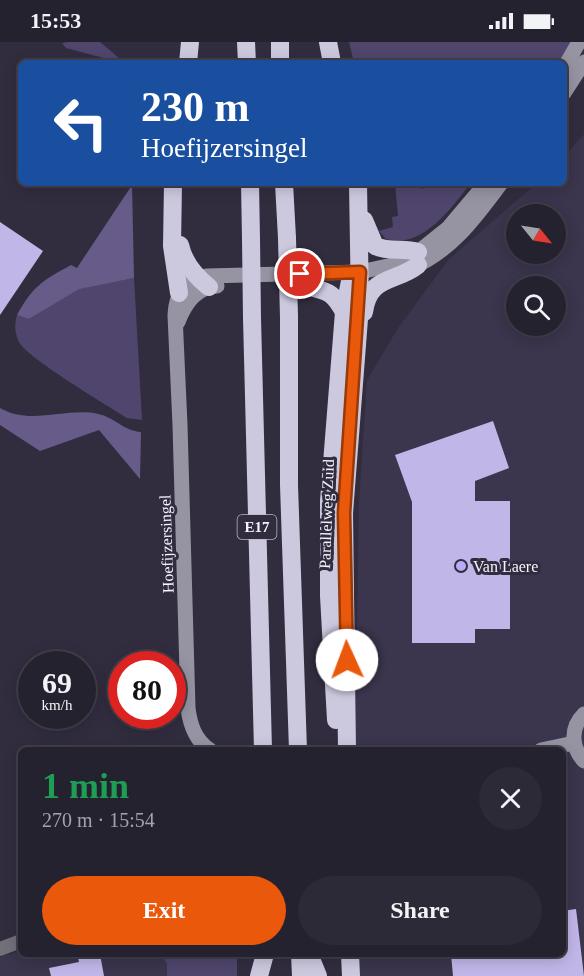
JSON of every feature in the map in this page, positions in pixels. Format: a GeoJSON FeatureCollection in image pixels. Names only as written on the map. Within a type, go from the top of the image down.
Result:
{"type":"FeatureCollection","features":[{"type":"Feature","properties":{"kind":"highway"},"geometry":{"type":"LineString","coordinates":[[188,60],[190,42]]}},
{"type":"Feature","properties":{"kind":"highway"},"geometry":{"type":"LineString","coordinates":[[246,42],[247,60]]}},
{"type":"Feature","properties":{"kind":"highway"},"geometry":{"type":"LineString","coordinates":[[280,42],[280,60]]}},
{"type":"Feature","properties":{"kind":"highway"},"geometry":{"type":"LineString","coordinates":[[328,42],[331,60]]}},
{"type":"Feature","properties":{"kind":"highway"},"geometry":{"type":"LineString","coordinates":[[173,186],[172,246],[179,293]]}},
{"type":"Feature","properties":{"kind":"highway","name":"E17"},"geometry":{"type":"LineString","coordinates":[[250,186],[263,743]]}},
{"type":"Feature","properties":{"kind":"highway","name":"E17"},"geometry":{"type":"LineString","coordinates":[[284,186],[289,317],[289,485],[298,747]]}},
{"type":"Feature","properties":{"kind":"highway"},"geometry":{"type":"LineString","coordinates":[[357,278],[360,208],[358,186]]}},
{"type":"Feature","properties":{"kind":"highway"},"geometry":{"type":"LineString","coordinates":[[357,336],[367,298],[372,290],[386,280],[411,271],[418,259],[407,249],[386,251],[375,246],[360,208]]}},
{"type":"Feature","properties":{"kind":"highway"},"geometry":{"type":"LineString","coordinates":[[174,230],[183,256],[203,282]]}},
{"type":"Feature","properties":{"kind":"highway","name":"Parallelweg Zuid"},"geometry":{"type":"LineString","coordinates":[[338,747],[330,625],[329,543],[332,452],[344,312],[357,278]]}},
{"type":"Feature","properties":{"kind":"highway","name":"Parallelweg Zuid"},"geometry":{"type":"LineString","coordinates":[[347,747],[344,513],[357,336],[357,278]]}},
{"type":"Feature","properties":{"kind":"highway"},"geometry":{"type":"LineString","coordinates":[[300,283],[329,292],[344,312]]}},
{"type":"Feature","properties":{"kind":"highway"},"geometry":{"type":"LineString","coordinates":[[259,976],[264,957]]}},
{"type":"Feature","properties":{"kind":"highway"},"geometry":{"type":"LineString","coordinates":[[271,957],[271,976]]}},
{"type":"Feature","properties":{"kind":"highway"},"geometry":{"type":"LineString","coordinates":[[300,957],[301,976]]}},
{"type":"Feature","properties":{"kind":"highway"},"geometry":{"type":"LineString","coordinates":[[310,957],[318,976]]}},
{"type":"Feature","properties":{"kind":"highway"},"geometry":{"type":"LineString","coordinates":[[341,957],[342,976]]}},
{"type":"Feature","properties":{"kind":"highway"},"geometry":{"type":"LineString","coordinates":[[350,957],[351,976]]}},
{"type":"Feature","properties":{"kind":"street"},"geometry":{"type":"LineString","coordinates":[[567,63],[579,42]]}},
{"type":"Feature","properties":{"kind":"street"},"geometry":{"type":"LineString","coordinates":[[567,88],[584,62]]}},
{"type":"Feature","properties":{"kind":"street"},"geometry":{"type":"LineString","coordinates":[[418,259],[483,186]]}},
{"type":"Feature","properties":{"kind":"street"},"geometry":{"type":"LineString","coordinates":[[203,282],[300,283],[357,278],[418,259],[460,235],[499,186]]}},
{"type":"Feature","properties":{"kind":"street"},"geometry":{"type":"LineString","coordinates":[[179,293],[184,286],[203,282],[357,278]]}},
{"type":"Feature","properties":{"kind":"street","name":"Hoefijzersingel"},"geometry":{"type":"LineString","coordinates":[[176,330],[188,302],[203,282]]}},
{"type":"Feature","properties":{"kind":"street","name":"Hoefijzersingel"},"geometry":{"type":"LineString","coordinates":[[179,293],[175,302],[188,708],[193,730],[207,747]]}},
{"type":"Feature","properties":{"kind":"street"},"geometry":{"type":"LineString","coordinates":[[584,714],[576,725],[574,743],[584,760]]}},
{"type":"Feature","properties":{"kind":"street"},"geometry":{"type":"LineString","coordinates":[[555,747],[574,743]]}},
{"type":"Feature","properties":{"kind":"street"},"geometry":{"type":"LineString","coordinates":[[0,949],[18,942]]}},
{"type":"Feature","properties":{"kind":"shaded area"},"geometry":{"type":"Polygon","coordinates":[[[100,42],[119,58],[111,60],[66,48],[62,43],[100,42]]]}},
{"type":"Feature","properties":{"kind":"shaded area"},"geometry":{"type":"Polygon","coordinates":[[[349,42],[573,42],[564,60],[353,60],[349,42]]]}},
{"type":"Feature","properties":{"kind":"shaded area"},"geometry":{"type":"Polygon","coordinates":[[[584,134],[584,976],[358,976],[357,957],[566,957],[566,747],[355,747],[359,502],[367,380],[398,328],[449,259],[506,210],[506,264],[566,264],[566,204],[513,204],[534,186],[567,186],[567,154],[584,134]]]}},
{"type":"Feature","properties":{"kind":"shaded area"},"geometry":{"type":"Polygon","coordinates":[[[132,186],[134,278],[79,289],[29,319],[17,315],[28,297],[45,280],[71,265],[77,268],[132,186]]]}},
{"type":"Feature","properties":{"kind":"shaded area"},"geometry":{"type":"Polygon","coordinates":[[[395,186],[418,186],[422,189],[427,186],[469,186],[445,214],[424,232],[399,241],[386,239],[379,231],[393,227],[392,217],[398,216],[395,186]]]}},
{"type":"Feature","properties":{"kind":"shaded area"},"geometry":{"type":"Polygon","coordinates":[[[134,278],[142,420],[127,418],[51,370],[25,349],[19,342],[15,329],[17,315],[29,319],[80,288],[134,278]]]}},
{"type":"Feature","properties":{"kind":"shaded area"},"geometry":{"type":"Polygon","coordinates":[[[0,408],[24,416],[86,412],[98,414],[129,429],[141,432],[140,479],[99,430],[40,451],[0,425],[0,408]]]}},
{"type":"Feature","properties":{"kind":"shaded area"},"geometry":{"type":"Polygon","coordinates":[[[18,952],[18,957],[163,957],[167,962],[167,976],[0,976],[0,957],[18,952]]]}},
{"type":"Feature","properties":{"kind":"shaded area"},"geometry":{"type":"Polygon","coordinates":[[[162,957],[237,957],[237,976],[167,976],[167,963],[162,957]]]}},
{"type":"Feature","properties":{"kind":"building"},"geometry":{"type":"Polygon","coordinates":[[[0,222],[43,251],[0,315],[0,222]]]}},
{"type":"Feature","properties":{"kind":"building","name":"Van Laere"},"geometry":{"type":"Polygon","coordinates":[[[493,421],[509,468],[475,481],[475,501],[510,501],[510,629],[475,629],[475,643],[412,643],[412,502],[395,455],[493,421]]]}},
{"type":"Feature","properties":{"kind":"building"},"geometry":{"type":"Polygon","coordinates":[[[576,909],[584,976],[453,976],[451,957],[566,957],[566,910],[576,909]]]}},
{"type":"Feature","properties":{"kind":"building"},"geometry":{"type":"Polygon","coordinates":[[[78,957],[101,957],[104,976],[51,976],[49,968],[79,962],[78,957]]]}},
{"type":"Feature","properties":{"kind":"place","name":"Van Laere"},"geometry":{"type":"Point","coordinates":[461,566]}},
{"type":"Feature","properties":{"kind":"route"},"geometry":{"type":"LineString","coordinates":[[300,274],[360,272],[360,306],[344,513],[347,660]]}}]}
